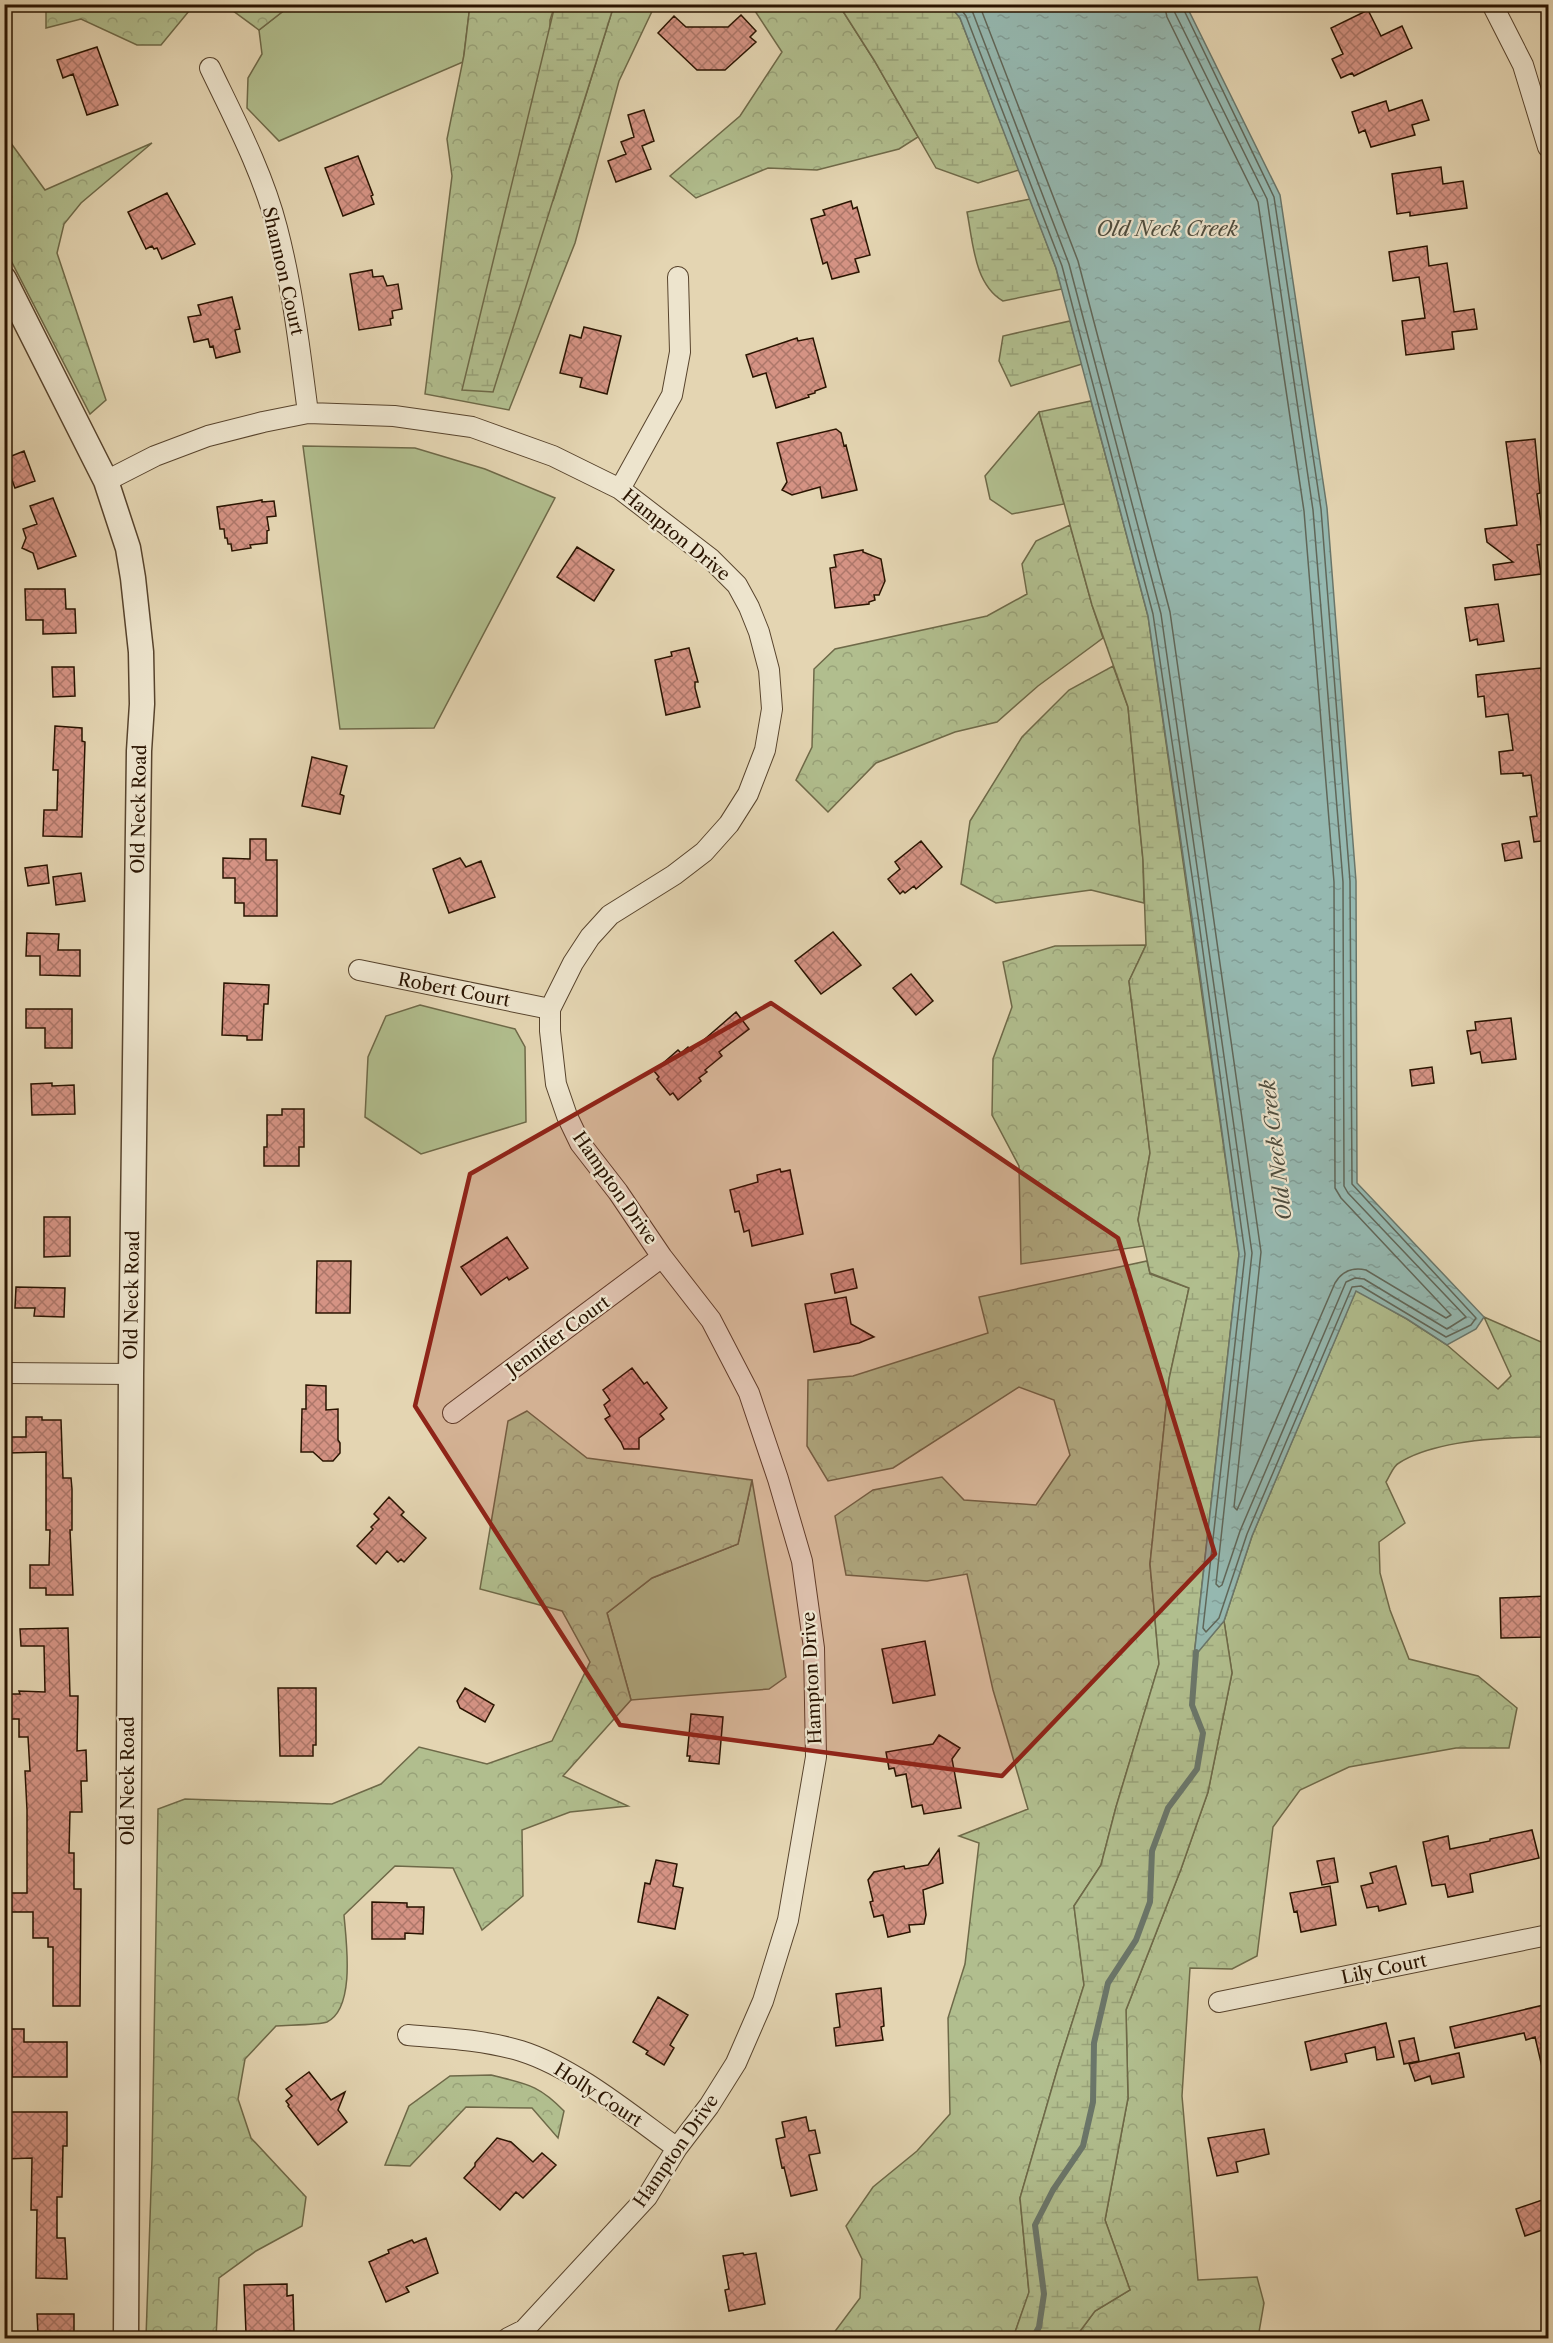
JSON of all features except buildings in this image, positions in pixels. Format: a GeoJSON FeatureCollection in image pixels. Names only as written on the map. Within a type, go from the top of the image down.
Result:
{"type":"FeatureCollection","features":[{"type":"Feature","properties":{"kind":"street"},"geometry":{"type":"LineString","coordinates":[[1492,4],[1523,65],[1548,147]]}},
{"type":"Feature","properties":{"kind":"street","name":"Shannon Court"},"geometry":{"type":"LineString","coordinates":[[210,68],[247,143],[277,227],[297,334],[308,414]]}},
{"type":"Feature","properties":{"kind":"street"},"geometry":{"type":"LineString","coordinates":[[620,489],[672,395],[680,352],[678,277]]}},
{"type":"Feature","properties":{"kind":"street","name":"Old Neck Road"},"geometry":{"type":"LineString","coordinates":[[4,279],[106,481],[128,548],[141,652],[131,1374],[126,2338]]}},
{"type":"Feature","properties":{"kind":"street","name":"Hampton Drive"},"geometry":{"type":"LineString","coordinates":[[106,481],[155,456],[207,436],[308,414],[394,416],[472,427],[553,456],[620,489],[711,559],[737,585],[749,607],[759,632],[769,670],[772,709],[765,750],[748,794],[729,825],[704,852],[674,875],[610,915],[584,946],[550,1009],[550,1031],[556,1084],[567,1116],[580,1143],[711,1320],[744,1382],[778,1479],[802,1561],[814,1648],[816,1757],[788,1920],[763,2001],[736,2062],[709,2106],[677,2148],[647,2197],[521,2336]]}},
{"type":"Feature","properties":{"kind":"street","name":"Robert Court"},"geometry":{"type":"LineString","coordinates":[[359,970],[550,1009]]}},
{"type":"Feature","properties":{"kind":"street","name":"Jennifer Court"},"geometry":{"type":"LineString","coordinates":[[453,1413],[663,1257]]}},
{"type":"Feature","properties":{"kind":"street"},"geometry":{"type":"LineString","coordinates":[[4,1373],[131,1374]]}},
{"type":"Feature","properties":{"kind":"street","name":"Lily Court"},"geometry":{"type":"LineString","coordinates":[[1219,2002],[1548,1935]]}},
{"type":"Feature","properties":{"kind":"street","name":"Holly Court"},"geometry":{"type":"LineString","coordinates":[[408,2035],[468,2040],[522,2052],[567,2071],[677,2148]]}},
{"type":"Feature","properties":{"kind":"highlighted area"},"geometry":{"type":"Polygon","coordinates":[[[771,1003],[1118,1238],[1215,1554],[1002,1776],[620,1725],[415,1406],[470,1174],[771,1003]]]}},
{"type":"Feature","properties":{"kind":"green space"},"geometry":{"type":"Polygon","coordinates":[[[46,4],[194,5],[161,45],[137,45],[81,19],[46,28],[46,4]]]}},
{"type":"Feature","properties":{"kind":"green space"},"geometry":{"type":"Polygon","coordinates":[[[225,5],[291,5],[259,30],[225,5]]]}},
{"type":"Feature","properties":{"kind":"green space"},"geometry":{"type":"Polygon","coordinates":[[[291,5],[470,5],[463,62],[279,141],[247,108],[248,78],[262,54],[259,30],[291,5]]]}},
{"type":"Feature","properties":{"kind":"green space"},"geometry":{"type":"Polygon","coordinates":[[[470,5],[555,5],[550,20],[553,201],[614,5],[655,5],[619,81],[575,243],[509,410],[425,394],[452,176],[447,139],[464,55],[470,5]]]}},
{"type":"Feature","properties":{"kind":"green space"},"geometry":{"type":"Polygon","coordinates":[[[555,5],[614,5],[493,392],[462,390],[555,5]]]}},
{"type":"Feature","properties":{"kind":"green space"},"geometry":{"type":"Polygon","coordinates":[[[751,5],[839,5],[918,137],[899,149],[817,170],[768,168],[696,198],[670,176],[740,116],[782,52],[751,5]]]}},
{"type":"Feature","properties":{"kind":"green space"},"geometry":{"type":"Polygon","coordinates":[[[839,5],[950,5],[960,18],[1019,170],[978,183],[936,168],[874,60],[839,5]]]}},
{"type":"Feature","properties":{"kind":"green space"},"geometry":{"type":"Polygon","coordinates":[[[5,135],[45,190],[152,143],[81,203],[64,224],[57,253],[106,400],[90,414],[5,249],[5,135]]]}},
{"type":"Feature","properties":{"kind":"green space"},"geometry":{"type":"Polygon","coordinates":[[[1030,199],[1062,289],[1003,301],[993,294],[980,273],[973,249],[967,212],[1030,199]]]}},
{"type":"Feature","properties":{"kind":"green space"},"geometry":{"type":"Polygon","coordinates":[[[1070,321],[1082,364],[1011,386],[999,361],[1003,336],[1070,321]]]}},
{"type":"Feature","properties":{"kind":"green space"},"geometry":{"type":"Polygon","coordinates":[[[1091,401],[1148,616],[1239,1254],[1194,1656],[1224,1621],[1232,1673],[1208,1792],[1181,1869],[1126,2010],[1128,2098],[1105,2220],[1130,2290],[1095,2311],[1075,2338],[1013,2338],[1029,2292],[1020,2198],[1084,1985],[1074,1906],[1101,1865],[1159,1664],[1150,1564],[1169,1379],[1189,1288],[1150,1273],[1138,1220],[1150,1153],[1129,981],[1146,945],[1143,860],[1128,707],[1092,605],[1039,412],[1091,401]]]}},
{"type":"Feature","properties":{"kind":"green space"},"geometry":{"type":"Polygon","coordinates":[[[1039,412],[1064,504],[1012,514],[990,499],[985,476],[1039,412]]]}},
{"type":"Feature","properties":{"kind":"green space"},"geometry":{"type":"Polygon","coordinates":[[[303,446],[415,448],[485,469],[555,498],[434,728],[340,729],[303,446]]]}},
{"type":"Feature","properties":{"kind":"green space"},"geometry":{"type":"Polygon","coordinates":[[[1070,525],[1103,638],[1038,686],[997,722],[955,732],[876,763],[828,812],[796,780],[812,747],[814,669],[835,649],[987,616],[1027,594],[1022,564],[1036,541],[1070,525]]]}},
{"type":"Feature","properties":{"kind":"green space"},"geometry":{"type":"Polygon","coordinates":[[[1113,666],[1128,707],[1143,860],[1144,903],[1091,890],[996,903],[961,884],[970,821],[1022,737],[1069,690],[1113,666]]]}},
{"type":"Feature","properties":{"kind":"green space"},"geometry":{"type":"Polygon","coordinates":[[[1146,945],[1129,981],[1150,1153],[1138,1220],[1144,1246],[1021,1264],[1019,1166],[992,1115],[993,1059],[1012,1007],[1003,962],[1055,946],[1146,945]]]}},
{"type":"Feature","properties":{"kind":"green space"},"geometry":{"type":"Polygon","coordinates":[[[420,1005],[515,1029],[525,1047],[526,1122],[421,1154],[365,1117],[368,1057],[386,1016],[420,1005]]]}},
{"type":"Feature","properties":{"kind":"green space"},"geometry":{"type":"Polygon","coordinates":[[[1147,1261],[1150,1274],[1189,1288],[1169,1379],[1150,1564],[1159,1664],[1101,1865],[1074,1906],[1084,1985],[1020,2198],[1029,2293],[1013,2338],[830,2338],[860,2298],[862,2259],[846,2226],[873,2187],[917,2151],[950,2114],[948,2018],[965,1964],[979,1843],[959,1836],[1028,1809],[993,1690],[967,1574],[927,1581],[846,1575],[835,1516],[873,1490],[942,1477],[964,1500],[1036,1505],[1070,1455],[1054,1400],[1019,1387],[893,1468],[828,1481],[807,1446],[808,1380],[853,1376],[988,1333],[979,1297],[1147,1261]]]}},
{"type":"Feature","properties":{"kind":"green space"},"geometry":{"type":"Polygon","coordinates":[[[1356,1290],[1447,1345],[1498,1389],[1511,1376],[1484,1317],[1548,1345],[1548,1437],[1471,1441],[1432,1449],[1397,1464],[1386,1482],[1405,1523],[1379,1542],[1380,1573],[1390,1610],[1409,1659],[1478,1676],[1517,1708],[1509,1748],[1456,1748],[1349,1767],[1300,1790],[1273,1827],[1257,1956],[1232,1969],[1190,1968],[1182,2096],[1198,2280],[1257,2277],[1264,2303],[1258,2338],[1075,2338],[1095,2311],[1130,2290],[1105,2220],[1128,2098],[1126,2010],[1181,1869],[1208,1792],[1232,1673],[1224,1621],[1252,1536],[1356,1290]]]}},
{"type":"Feature","properties":{"kind":"green space"},"geometry":{"type":"Polygon","coordinates":[[[527,1411],[587,1458],[752,1480],[738,1544],[652,1578],[607,1613],[631,1700],[563,1776],[628,1806],[570,1812],[522,1830],[523,1896],[482,1930],[453,1868],[395,1866],[344,1915],[347,1956],[346,1989],[336,2014],[323,2023],[276,2026],[245,2059],[238,2099],[251,2138],[306,2197],[302,2226],[256,2251],[219,2278],[216,2338],[146,2338],[152,2159],[158,1809],[185,1799],[332,1804],[381,1784],[419,1747],[487,1764],[552,1741],[590,1662],[562,1611],[480,1589],[508,1421],[527,1411]]]}},
{"type":"Feature","properties":{"kind":"green space"},"geometry":{"type":"Polygon","coordinates":[[[752,1480],[786,1677],[769,1689],[631,1700],[607,1613],[652,1578],[738,1544],[752,1480]]]}},
{"type":"Feature","properties":{"kind":"green space"},"geometry":{"type":"Polygon","coordinates":[[[491,2075],[531,2086],[555,2102],[564,2111],[558,2138],[532,2108],[466,2107],[410,2166],[385,2165],[409,2106],[450,2076],[491,2075]]]}},
{"type":"Feature","properties":{"kind":"water","name":"Old Neck Creek"},"geometry":{"type":"Polygon","coordinates":[[[949,5],[1186,5],[1280,195],[1327,508],[1356,881],[1357,1183],[1484,1317],[1476,1329],[1447,1345],[1407,1319],[1356,1291],[1252,1536],[1224,1621],[1194,1657],[1239,1254],[1148,616],[1056,268],[960,18],[949,5]]]}},
{"type":"Feature","properties":{"kind":"waterway","name":"Old Neck Creek"},"geometry":{"type":"LineString","coordinates":[[1033,2338],[1039,2327],[1044,2294],[1035,2225],[1053,2190],[1083,2146],[1093,2102],[1094,2043],[1108,1983],[1136,1940],[1150,1902],[1152,1851],[1168,1808],[1197,1769],[1203,1733],[1192,1705],[1196,1652]]}}]}
